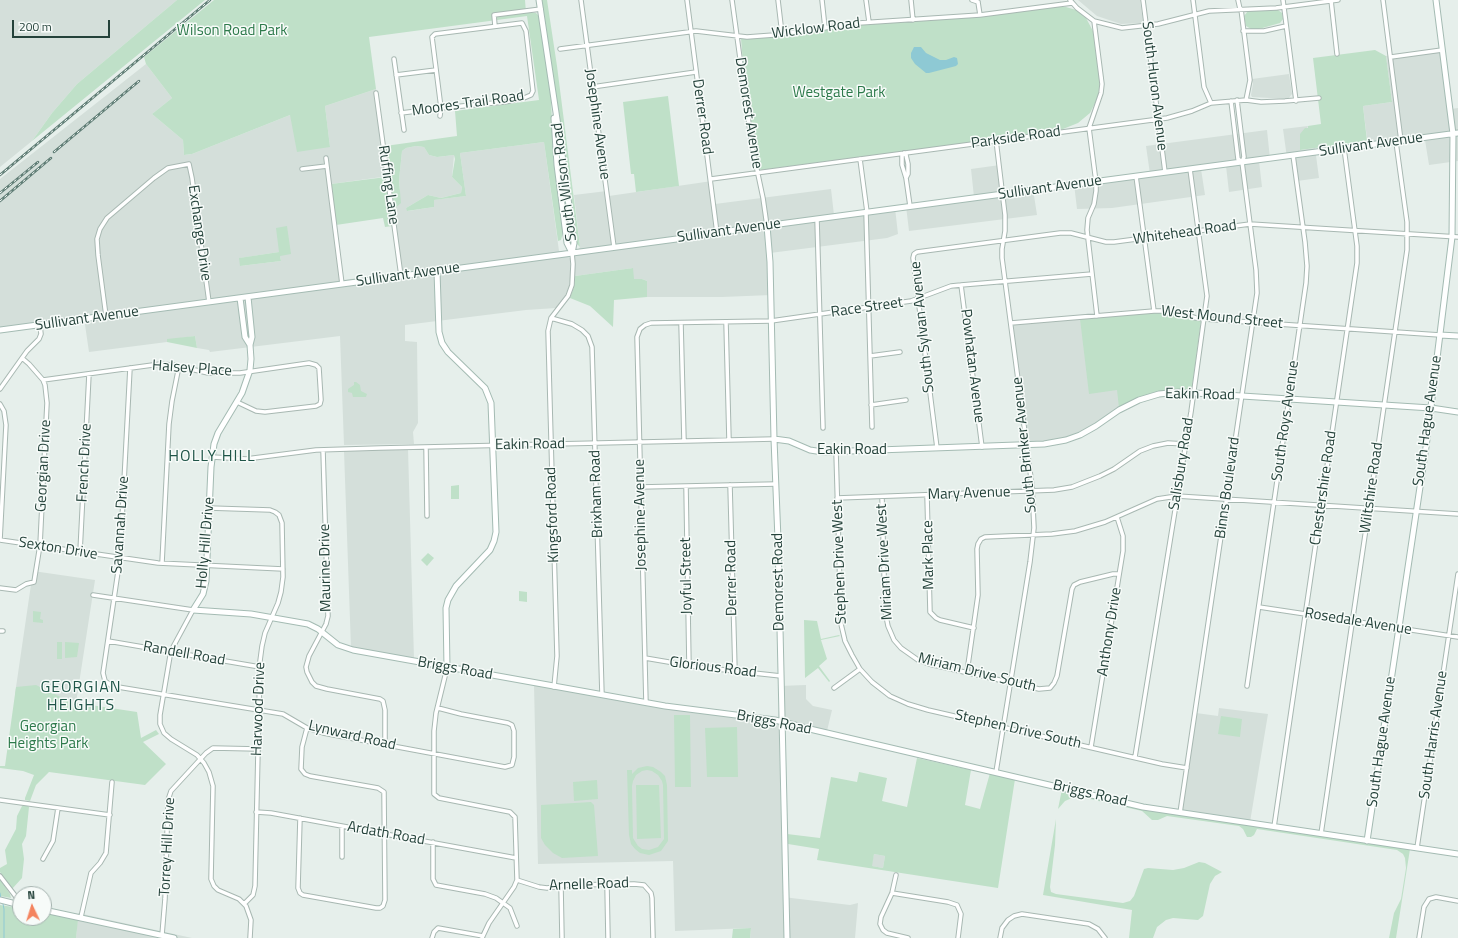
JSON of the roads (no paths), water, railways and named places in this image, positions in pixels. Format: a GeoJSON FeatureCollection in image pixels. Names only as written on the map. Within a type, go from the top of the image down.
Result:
{"type":"FeatureCollection","features":[{"type":"Feature","properties":{"kind":"street","name":"South Wilson Road"},"geometry":{"type":"LineString","coordinates":[[539,0],[554,102],[557,165],[567,243],[572,253]]}},
{"type":"Feature","properties":{"kind":"street","name":"Josephine Avenue"},"geometry":{"type":"LineString","coordinates":[[581,0],[614,247]]}},
{"type":"Feature","properties":{"kind":"street","name":"Derrer Road"},"geometry":{"type":"LineString","coordinates":[[687,0],[718,233]]}},
{"type":"Feature","properties":{"kind":"street","name":"Demorest Avenue"},"geometry":{"type":"LineString","coordinates":[[732,0],[752,146],[763,198],[767,226]]}},
{"type":"Feature","properties":{"kind":"street"},"geometry":{"type":"LineString","coordinates":[[778,0],[782,34]]}},
{"type":"Feature","properties":{"kind":"street"},"geometry":{"type":"LineString","coordinates":[[822,0],[825,28]]}},
{"type":"Feature","properties":{"kind":"street"},"geometry":{"type":"LineString","coordinates":[[866,0],[869,22]]}},
{"type":"Feature","properties":{"kind":"street"},"geometry":{"type":"LineString","coordinates":[[911,0],[913,20]]}},
{"type":"Feature","properties":{"kind":"street"},"geometry":{"type":"LineString","coordinates":[[972,0],[980,1],[980,15]]}},
{"type":"Feature","properties":{"kind":"street","name":"South Huron Avenue"},"geometry":{"type":"LineString","coordinates":[[1143,0],[1165,172]]}},
{"type":"Feature","properties":{"kind":"street"},"geometry":{"type":"LineString","coordinates":[[1193,0],[1204,87],[1211,104]]}},
{"type":"Feature","properties":{"kind":"street"},"geometry":{"type":"LineString","coordinates":[[1238,0],[1250,80],[1246,100]]}},
{"type":"Feature","properties":{"kind":"street"},"geometry":{"type":"LineString","coordinates":[[1283,0],[1296,100]]}},
{"type":"Feature","properties":{"kind":"street"},"geometry":{"type":"LineString","coordinates":[[1331,0],[1337,54]]}},
{"type":"Feature","properties":{"kind":"street"},"geometry":{"type":"LineString","coordinates":[[1071,2],[1094,21],[1122,28],[1166,23],[1209,11],[1284,7],[1338,0]]}},
{"type":"Feature","properties":{"kind":"street","name":"Wiltshire Road"},"geometry":{"type":"LineString","coordinates":[[1321,834],[1408,234],[1391,58],[1383,0]]}},
{"type":"Feature","properties":{"kind":"street","name":"South Hague Avenue"},"geometry":{"type":"LineString","coordinates":[[1367,841],[1431,408],[1452,237],[1455,134],[1436,0]]}},
{"type":"Feature","properties":{"kind":"street","name":"Wicklow Road"},"geometry":{"type":"LineString","coordinates":[[560,49],[691,32],[747,37],[782,34],[869,22],[980,15],[1071,2]]}},
{"type":"Feature","properties":{"kind":"street"},"geometry":{"type":"LineString","coordinates":[[440,116],[441,108],[432,37],[435,34],[495,26],[494,15],[541,9]]}},
{"type":"Feature","properties":{"kind":"street"},"geometry":{"type":"LineString","coordinates":[[1094,21],[1102,93],[1089,128],[1096,182],[1094,204],[1087,224],[1087,237],[1097,316]]}},
{"type":"Feature","properties":{"kind":"street","name":"Moores Trail Road"},"geometry":{"type":"LineString","coordinates":[[402,113],[524,98],[531,95],[533,91],[526,31],[522,23],[495,26]]}},
{"type":"Feature","properties":{"kind":"street"},"geometry":{"type":"LineString","coordinates":[[1243,31],[1264,31],[1286,26]]}},
{"type":"Feature","properties":{"kind":"street"},"geometry":{"type":"LineString","coordinates":[[1391,58],[1442,50]]}},
{"type":"Feature","properties":{"kind":"street"},"geometry":{"type":"LineString","coordinates":[[394,59],[404,130]]}},
{"type":"Feature","properties":{"kind":"street"},"geometry":{"type":"LineString","coordinates":[[396,75],[436,70]]}},
{"type":"Feature","properties":{"kind":"street"},"geometry":{"type":"LineString","coordinates":[[592,87],[696,72]]}},
{"type":"Feature","properties":{"kind":"street","name":"Ruffing Lane"},"geometry":{"type":"LineString","coordinates":[[376,93],[401,276]]}},
{"type":"Feature","properties":{"kind":"street","name":"Parkside Road"},"geometry":{"type":"LineString","coordinates":[[711,179],[1158,119],[1183,114],[1211,104],[1237,100],[1261,102],[1319,98]]}},
{"type":"Feature","properties":{"kind":"street","name":"Binns Boulevard"},"geometry":{"type":"LineString","coordinates":[[1180,813],[1257,288],[1242,162],[1244,157],[1237,100]]}},
{"type":"Feature","properties":{"kind":"street","name":"Binns Boulevard"},"geometry":{"type":"LineString","coordinates":[[1231,101],[1238,159],[1242,162]]}},
{"type":"Feature","properties":{"kind":"street","name":"Sullivant Avenue"},"geometry":{"type":"LineString","coordinates":[[0,330],[910,206],[1455,134]]}},
{"type":"Feature","properties":{"kind":"street","name":"South Brinker Avenue"},"geometry":{"type":"LineString","coordinates":[[996,140],[1006,227],[1002,258],[1033,492],[1033,535],[1030,562],[996,772]]}},
{"type":"Feature","properties":{"kind":"street","name":"Chestershire Road"},"geometry":{"type":"LineString","coordinates":[[1274,827],[1357,263],[1357,246],[1344,148]]}},
{"type":"Feature","properties":{"kind":"street"},"geometry":{"type":"LineString","coordinates":[[904,153],[908,164],[908,174],[906,178],[910,206]]}},
{"type":"Feature","properties":{"kind":"street","name":"South Roys Avenue"},"geometry":{"type":"LineString","coordinates":[[1247,686],[1307,275],[1303,227],[1293,155]]}},
{"type":"Feature","properties":{"kind":"street"},"geometry":{"type":"LineString","coordinates":[[326,158],[342,284]]}},
{"type":"Feature","properties":{"kind":"street"},"geometry":{"type":"LineString","coordinates":[[860,159],[867,212],[872,427]]}},
{"type":"Feature","properties":{"kind":"street","name":"Exchange Drive"},"geometry":{"type":"LineString","coordinates":[[106,316],[98,255],[97,239],[100,229],[107,218],[153,178],[168,168],[189,164],[209,302]]}},
{"type":"Feature","properties":{"kind":"street"},"geometry":{"type":"LineString","coordinates":[[302,169],[327,166]]}},
{"type":"Feature","properties":{"kind":"street","name":"Salisbury Road"},"geometry":{"type":"LineString","coordinates":[[1135,757],[1177,496],[1207,296],[1190,169]]}},
{"type":"Feature","properties":{"kind":"street"},"geometry":{"type":"LineString","coordinates":[[1136,176],[1154,311]]}},
{"type":"Feature","properties":{"kind":"street"},"geometry":{"type":"LineString","coordinates":[[818,219],[823,428]]}},
{"type":"Feature","properties":{"kind":"street","name":"Whitehead Road"},"geometry":{"type":"LineString","coordinates":[[915,253],[1060,233],[1071,233],[1106,242],[1250,224],[1458,237]]}},
{"type":"Feature","properties":{"kind":"street","name":"Demorest Road"},"geometry":{"type":"LineString","coordinates":[[767,226],[770,262],[787,938]]}},
{"type":"Feature","properties":{"kind":"street","name":"Kingsford Road"},"geometry":{"type":"LineString","coordinates":[[554,687],[557,656],[548,339],[549,323],[551,318],[568,296],[572,285],[572,253]]}},
{"type":"Feature","properties":{"kind":"street","name":"South Sylvan Avenue"},"geometry":{"type":"LineString","coordinates":[[915,253],[913,258],[937,448]]}},
{"type":"Feature","properties":{"kind":"street"},"geometry":{"type":"LineString","coordinates":[[432,938],[434,932],[438,928],[483,937],[489,923],[514,887],[517,880],[514,814],[437,798],[434,794],[433,788],[434,731],[447,668],[446,608],[448,600],[456,586],[487,553],[492,546],[495,535],[492,409],[489,395],[480,383],[448,352],[440,338],[437,271]]}},
{"type":"Feature","properties":{"kind":"street","name":"Race Street"},"geometry":{"type":"LineString","coordinates":[[640,329],[645,325],[651,324],[771,321],[869,308],[918,299],[951,286],[1092,274]]}},
{"type":"Feature","properties":{"kind":"street","name":"Powhatan Avenue"},"geometry":{"type":"LineString","coordinates":[[961,285],[982,447]]}},
{"type":"Feature","properties":{"kind":"street","name":"Holly Hill Drive"},"geometry":{"type":"LineString","coordinates":[[244,904],[239,899],[218,890],[212,883],[213,786],[209,772],[201,759],[164,733],[160,720],[171,652],[204,591],[212,457],[215,438],[245,387],[250,371],[250,345],[252,337],[248,297]]}},
{"type":"Feature","properties":{"kind":"street","name":"Holly Hill Drive"},"geometry":{"type":"LineString","coordinates":[[240,298],[245,337],[250,345]]}},
{"type":"Feature","properties":{"kind":"street","name":"West Mound Street"},"geometry":{"type":"LineString","coordinates":[[1011,323],[1154,311],[1177,312],[1204,319],[1458,336]]}},
{"type":"Feature","properties":{"kind":"street","name":"Brixham Road"},"geometry":{"type":"LineString","coordinates":[[551,318],[572,324],[582,330],[588,336],[592,347],[602,695]]}},
{"type":"Feature","properties":{"kind":"street"},"geometry":{"type":"LineString","coordinates":[[726,322],[729,440]]}},
{"type":"Feature","properties":{"kind":"street"},"geometry":{"type":"LineString","coordinates":[[681,323],[684,441]]}},
{"type":"Feature","properties":{"kind":"street"},"geometry":{"type":"LineString","coordinates":[[0,389],[40,336],[40,325]]}},
{"type":"Feature","properties":{"kind":"street","name":"Josephine Avenue"},"geometry":{"type":"LineString","coordinates":[[640,329],[637,337],[646,703]]}},
{"type":"Feature","properties":{"kind":"street"},"geometry":{"type":"LineString","coordinates":[[870,356],[900,352]]}},
{"type":"Feature","properties":{"kind":"street"},"geometry":{"type":"LineString","coordinates":[[22,358],[43,380]]}},
{"type":"Feature","properties":{"kind":"street","name":"Halsey Place"},"geometry":{"type":"LineString","coordinates":[[43,380],[160,364],[180,366],[208,373],[250,371],[309,363],[317,365],[320,370],[320,404],[310,407],[265,412],[256,411],[237,402]]}},
{"type":"Feature","properties":{"kind":"street"},"geometry":{"type":"LineString","coordinates":[[162,563],[169,424],[172,401],[180,366]]}},
{"type":"Feature","properties":{"kind":"street","name":"Savannah Drive"},"geometry":{"type":"LineString","coordinates":[[105,681],[103,673],[120,558],[130,368]]}},
{"type":"Feature","properties":{"kind":"street","name":"French Drive"},"geometry":{"type":"LineString","coordinates":[[80,552],[89,374]]}},
{"type":"Feature","properties":{"kind":"street","name":"Georgian Drive"},"geometry":{"type":"LineString","coordinates":[[0,588],[16,590],[26,584],[34,582],[40,546],[47,403],[43,380]]}},
{"type":"Feature","properties":{"kind":"street","name":"Eakin Road"},"geometry":{"type":"LineString","coordinates":[[212,457],[246,459],[323,450],[774,439],[789,441],[815,451],[1027,445],[1058,442],[1080,435],[1124,407],[1149,396],[1169,392],[1193,392],[1431,408],[1458,412]]}},
{"type":"Feature","properties":{"kind":"street"},"geometry":{"type":"LineString","coordinates":[[871,405],[906,400]]}},
{"type":"Feature","properties":{"kind":"street"},"geometry":{"type":"LineString","coordinates":[[0,404],[4,411],[6,425],[0,540]]}},
{"type":"Feature","properties":{"kind":"street","name":"Mary Avenue"},"geometry":{"type":"LineString","coordinates":[[837,498],[1033,492],[1054,490],[1087,482],[1114,469],[1135,454],[1154,446],[1185,444]]}},
{"type":"Feature","properties":{"kind":"street"},"geometry":{"type":"LineString","coordinates":[[426,447],[427,516]]}},
{"type":"Feature","properties":{"kind":"street","name":"Maurine Drive"},"geometry":{"type":"LineString","coordinates":[[323,450],[328,616],[307,661],[306,667],[309,677],[316,686],[380,699],[383,701],[385,710],[385,744]]}},
{"type":"Feature","properties":{"kind":"street","name":"Stephen Drive West"},"geometry":{"type":"LineString","coordinates":[[836,451],[841,624],[845,641],[860,669]]}},
{"type":"Feature","properties":{"kind":"street"},"geometry":{"type":"LineString","coordinates":[[640,487],[776,484]]}},
{"type":"Feature","properties":{"kind":"street","name":"Derrer Road"},"geometry":{"type":"LineString","coordinates":[[730,485],[735,671]]}},
{"type":"Feature","properties":{"kind":"street","name":"Joyful Street"},"geometry":{"type":"LineString","coordinates":[[686,486],[690,666]]}},
{"type":"Feature","properties":{"kind":"street","name":"Mark Place"},"geometry":{"type":"LineString","coordinates":[[927,495],[930,609],[932,615],[940,620],[974,628]]}},
{"type":"Feature","properties":{"kind":"street"},"geometry":{"type":"LineString","coordinates":[[967,672],[978,595],[977,549],[981,539],[989,537],[1052,534],[1075,531],[1097,525],[1117,517],[1147,502],[1177,496],[1321,504],[1458,514]]}},
{"type":"Feature","properties":{"kind":"street","name":"Miriam Drive West"},"geometry":{"type":"LineString","coordinates":[[882,497],[885,610],[890,633],[901,648]]}},
{"type":"Feature","properties":{"kind":"street","name":"Harwood Drive"},"geometry":{"type":"LineString","coordinates":[[209,508],[270,510],[279,515],[282,523],[282,592],[265,633],[260,667],[255,886],[253,895],[244,904]]}},
{"type":"Feature","properties":{"kind":"street","name":"Anthony Drive"},"geometry":{"type":"LineString","coordinates":[[1091,747],[1123,551],[1124,536],[1117,517]]}},
{"type":"Feature","properties":{"kind":"street","name":"Sexton Drive"},"geometry":{"type":"LineString","coordinates":[[0,540],[162,563],[283,569]]}},
{"type":"Feature","properties":{"kind":"street","name":"Miriam Drive South"},"geometry":{"type":"LineString","coordinates":[[901,648],[918,660],[1011,683],[1044,689],[1050,688],[1057,676],[1071,593],[1074,585],[1080,582],[1113,574],[1119,574]]}},
{"type":"Feature","properties":{"kind":"street","name":"South Harris Avenue"},"geometry":{"type":"LineString","coordinates":[[1417,848],[1458,574]]}},
{"type":"Feature","properties":{"kind":"street","name":"Briggs Road"},"geometry":{"type":"LineString","coordinates":[[93,595],[193,610],[241,613],[308,624],[338,645],[348,649],[646,703],[775,720],[1143,807],[1367,841],[1458,853]]}},
{"type":"Feature","properties":{"kind":"street","name":"Rosedale Avenue"},"geometry":{"type":"LineString","coordinates":[[1259,607],[1458,638]]}},
{"type":"Feature","properties":{"kind":"street","name":"Randell Road"},"geometry":{"type":"LineString","coordinates":[[108,641],[260,667]]}},
{"type":"Feature","properties":{"kind":"street","name":"Glorious Road"},"geometry":{"type":"LineString","coordinates":[[644,658],[690,666],[781,676]]}},
{"type":"Feature","properties":{"kind":"street"},"geometry":{"type":"LineString","coordinates":[[834,688],[860,669]]}},
{"type":"Feature","properties":{"kind":"street","name":"Stephen Drive South"},"geometry":{"type":"LineString","coordinates":[[860,669],[872,682],[890,696],[908,704],[1162,764],[1187,768]]}},
{"type":"Feature","properties":{"kind":"street","name":"Lynward Road"},"geometry":{"type":"LineString","coordinates":[[105,681],[112,686],[288,716],[307,728],[323,733],[508,767],[514,763],[514,728],[510,724],[438,708]]}},
{"type":"Feature","properties":{"kind":"street"},"geometry":{"type":"LineString","coordinates":[[300,818],[298,888],[300,893],[303,895],[376,908],[383,906],[385,900],[385,796],[382,790],[310,776],[302,771],[302,741],[307,728]]}},
{"type":"Feature","properties":{"kind":"street","name":"Torrey Hill Drive"},"geometry":{"type":"LineString","coordinates":[[162,935],[165,912],[169,795],[174,787],[206,753],[213,748],[258,749]]}},
{"type":"Feature","properties":{"kind":"street"},"geometry":{"type":"LineString","coordinates":[[81,917],[91,874],[106,853],[112,782]]}},
{"type":"Feature","properties":{"kind":"street"},"geometry":{"type":"LineString","coordinates":[[0,800],[110,815]]}},
{"type":"Feature","properties":{"kind":"street"},"geometry":{"type":"LineString","coordinates":[[43,859],[53,841],[58,808]]}},
{"type":"Feature","properties":{"kind":"street","name":"Ardath Road"},"geometry":{"type":"LineString","coordinates":[[256,812],[300,818],[516,858]]}},
{"type":"Feature","properties":{"kind":"street"},"geometry":{"type":"LineString","coordinates":[[342,826],[342,857]]}},
{"type":"Feature","properties":{"kind":"street"},"geometry":{"type":"LineString","coordinates":[[433,842],[433,879],[436,885],[489,896],[503,903],[511,910],[517,926]]}},
{"type":"Feature","properties":{"kind":"street"},"geometry":{"type":"LineString","coordinates":[[896,875],[892,893],[881,917],[881,927],[887,933],[908,938]]}},
{"type":"Feature","properties":{"kind":"street"},"geometry":{"type":"LineString","coordinates":[[0,876],[12,892]]}},
{"type":"Feature","properties":{"kind":"street","name":"Arnelle Road"},"geometry":{"type":"LineString","coordinates":[[517,880],[547,888],[561,886],[644,885],[651,893],[653,938]]}},
{"type":"Feature","properties":{"kind":"street"},"geometry":{"type":"LineString","coordinates":[[607,885],[608,938]]}},
{"type":"Feature","properties":{"kind":"street"},"geometry":{"type":"LineString","coordinates":[[561,886],[562,938]]}},
{"type":"Feature","properties":{"kind":"street"},"geometry":{"type":"LineString","coordinates":[[892,893],[948,902],[957,906],[961,914],[958,938]]}},
{"type":"Feature","properties":{"kind":"street"},"geometry":{"type":"LineString","coordinates":[[1419,938],[1424,907],[1429,899],[1436,897],[1458,901]]}},
{"type":"Feature","properties":{"kind":"street"},"geometry":{"type":"LineString","coordinates":[[0,900],[12,903]]}},
{"type":"Feature","properties":{"kind":"street"},"geometry":{"type":"LineString","coordinates":[[244,904],[251,920],[250,938]]}},
{"type":"Feature","properties":{"kind":"street"},"geometry":{"type":"LineString","coordinates":[[52,912],[174,938]]}},
{"type":"Feature","properties":{"kind":"street"},"geometry":{"type":"LineString","coordinates":[[1000,938],[1004,924],[1014,916],[1026,914],[1089,924],[1098,928],[1105,938]]}},
{"type":"Feature","properties":{"kind":"water"},"geometry":{"type":"Polygon","coordinates":[[[914,47],[921,47],[926,53],[940,60],[946,60],[954,57],[957,58],[958,64],[956,66],[926,73],[915,64],[911,58],[911,53],[914,47]]]}},
{"type":"Feature","properties":{"kind":"waterway"},"geometry":{"type":"LineString","coordinates":[[0,893],[1,899]]}},
{"type":"Feature","properties":{"kind":"waterway"},"geometry":{"type":"LineString","coordinates":[[3,904],[4,938]]}},
{"type":"Feature","properties":{"kind":"railway"},"geometry":{"type":"LineString","coordinates":[[0,175],[210,0]]}},
{"type":"Feature","properties":{"kind":"railway"},"geometry":{"type":"LineString","coordinates":[[54,152],[139,81]]}},
{"type":"Feature","properties":{"kind":"railway"},"geometry":{"type":"LineString","coordinates":[[0,201],[51,158]]}},
{"type":"Feature","properties":{"kind":"railway"},"geometry":{"type":"LineString","coordinates":[[0,193],[38,162]]}},
{"type":"Feature","properties":{"kind":"district","name":"HOLLY HILL"},"geometry":{"type":"Point","coordinates":[212,457]}},
{"type":"Feature","properties":{"kind":"district","name":"GEORGIAN HEIGHTS"},"geometry":{"type":"Point","coordinates":[81,697]}},
{"type":"Feature","properties":{"kind":"park label","name":"Wilson Road Park"},"geometry":{"type":"Point","coordinates":[232,31]}},
{"type":"Feature","properties":{"kind":"park label","name":"Westgate Park"},"geometry":{"type":"Point","coordinates":[839,93]}},
{"type":"Feature","properties":{"kind":"park label","name":"Georgian Heights Park"},"geometry":{"type":"Point","coordinates":[48,736]}}]}
